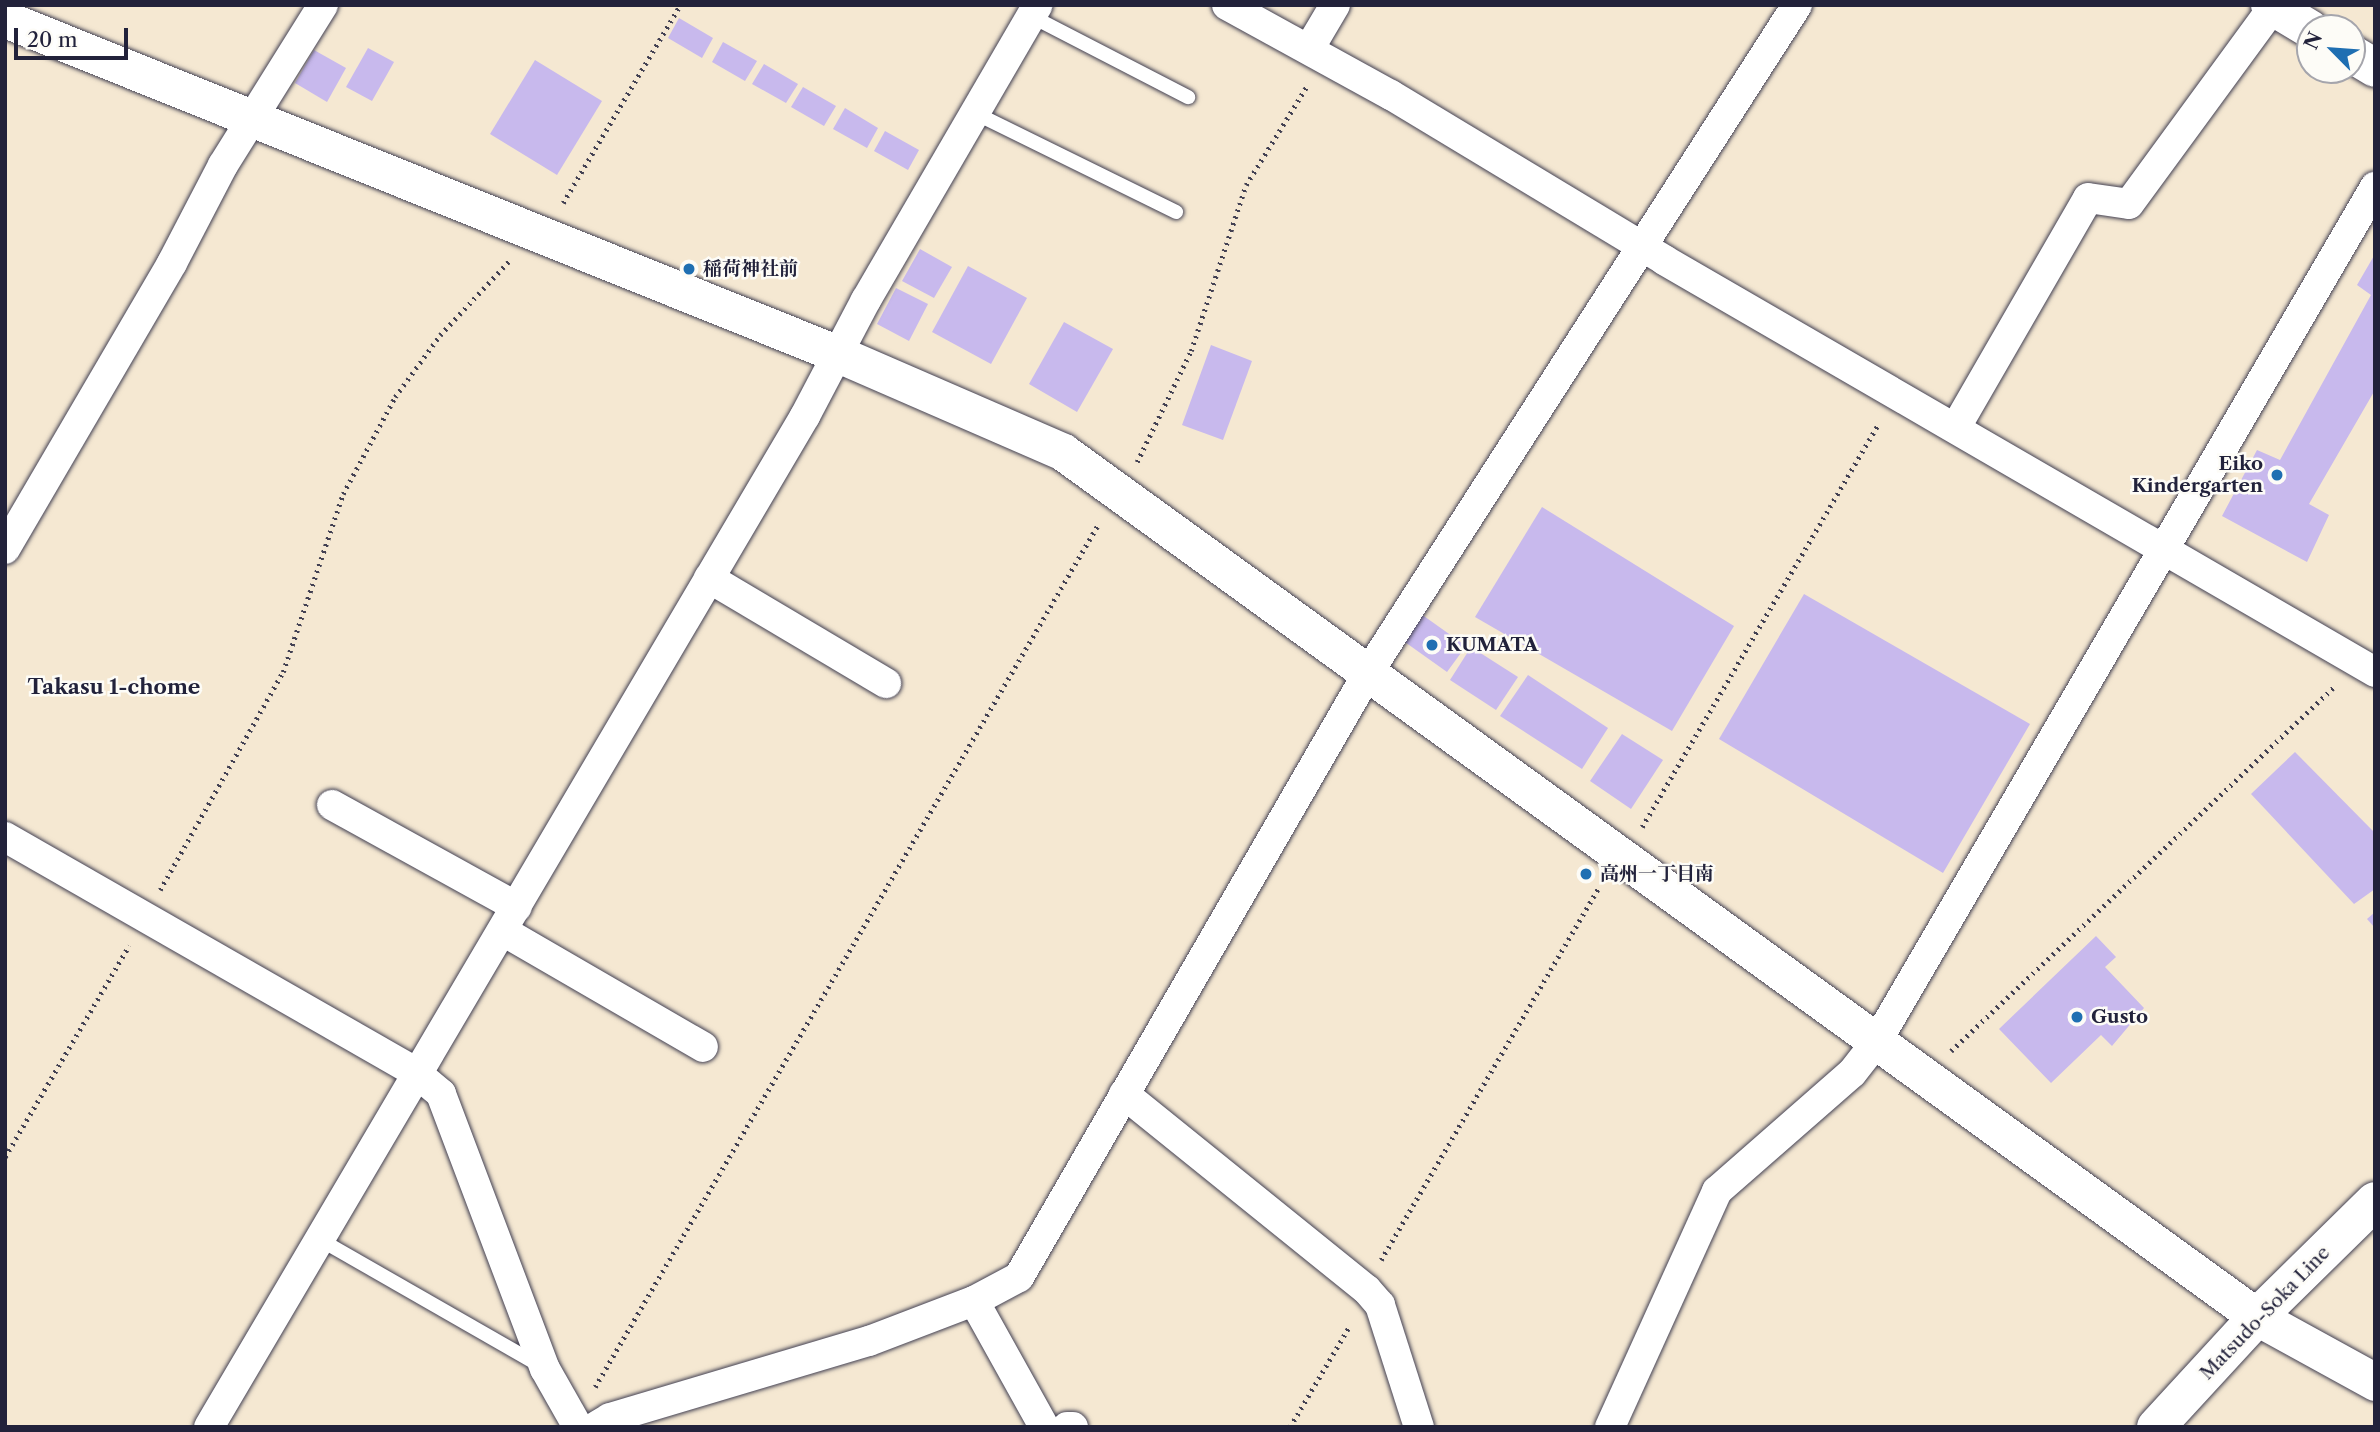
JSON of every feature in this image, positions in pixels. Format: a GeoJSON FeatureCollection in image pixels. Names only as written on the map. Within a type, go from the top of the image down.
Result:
{"type":"FeatureCollection","features":[{"type":"Feature","properties":{"kind":"main road"},"geometry":{"type":"LineString","coordinates":[[2272,6],[2296,21]]}},
{"type":"Feature","properties":{"kind":"main road","name":"Matsudo-Soka Line"},"geometry":{"type":"LineString","coordinates":[[2156,1427],[2257,1317],[2375,1201]]}},
{"type":"Feature","properties":{"kind":"street"},"geometry":{"type":"LineString","coordinates":[[5,549],[253,120],[323,5]]}},
{"type":"Feature","properties":{"kind":"street"},"geometry":{"type":"LineString","coordinates":[[1227,5],[1317,54],[1641,247],[2367,667]]}},
{"type":"Feature","properties":{"kind":"street"},"geometry":{"type":"LineString","coordinates":[[1317,54],[1335,5]]}},
{"type":"Feature","properties":{"kind":"street"},"geometry":{"type":"LineString","coordinates":[[5,837],[144,920],[415,1072],[440,1094],[545,1369],[581,1425],[869,1341],[974,1301],[1019,1277],[1368,673],[1797,5]]}},
{"type":"Feature","properties":{"kind":"street"},"geometry":{"type":"LineString","coordinates":[[1956,427],[2088,198],[2129,204],[2272,6]]}},
{"type":"Feature","properties":{"kind":"street"},"geometry":{"type":"LineString","coordinates":[[209,1427],[415,1072],[510,919],[709,578],[1035,10]]}},
{"type":"Feature","properties":{"kind":"street"},"geometry":{"type":"LineString","coordinates":[[5,19],[838,354],[1063,452],[1368,673],[1613,871],[1877,1041],[2257,1317],[2375,1382]]}},
{"type":"Feature","properties":{"kind":"street"},"geometry":{"type":"LineString","coordinates":[[1610,1427],[1717,1191],[1852,1073],[1877,1041],[2162,547],[2375,187]]}},
{"type":"Feature","properties":{"kind":"street"},"geometry":{"type":"LineString","coordinates":[[709,578],[886,683]]}},
{"type":"Feature","properties":{"kind":"street"},"geometry":{"type":"LineString","coordinates":[[332,805],[702,1047]]}},
{"type":"Feature","properties":{"kind":"street"},"geometry":{"type":"LineString","coordinates":[[1124,1094],[1367,1290],[1380,1305],[1419,1427]]}},
{"type":"Feature","properties":{"kind":"street"},"geometry":{"type":"LineString","coordinates":[[974,1301],[1044,1427]]}},
{"type":"Feature","properties":{"kind":"street"},"geometry":{"type":"LineString","coordinates":[[1067,1427],[1073,1427]]}},
{"type":"Feature","properties":{"kind":"lane"},"geometry":{"type":"LineString","coordinates":[[1035,10],[1188,97]]}},
{"type":"Feature","properties":{"kind":"lane"},"geometry":{"type":"LineString","coordinates":[[976,114],[1176,212]]}},
{"type":"Feature","properties":{"kind":"lane"},"geometry":{"type":"LineString","coordinates":[[319,1239],[545,1369]]}},
{"type":"Feature","properties":{"kind":"path"},"geometry":{"type":"LineString","coordinates":[[558,213],[680,5]]}},
{"type":"Feature","properties":{"kind":"path"},"geometry":{"type":"LineString","coordinates":[[1132,472],[1191,351],[1246,185],[1317,54]]}},
{"type":"Feature","properties":{"kind":"path"},"geometry":{"type":"LineString","coordinates":[[5,1157],[144,920],[283,671],[343,494],[395,397],[440,335],[514,256]]}},
{"type":"Feature","properties":{"kind":"path"},"geometry":{"type":"LineString","coordinates":[[1290,1427],[1367,1290],[1896,393]]}},
{"type":"Feature","properties":{"kind":"path"},"geometry":{"type":"LineString","coordinates":[[581,1425],[590,1396],[1105,512]]}},
{"type":"Feature","properties":{"kind":"path"},"geometry":{"type":"LineString","coordinates":[[1948,1054],[2367,667]]}},
{"type":"Feature","properties":{"kind":"building"},"geometry":{"type":"Polygon","coordinates":[[[679,18],[713,38],[702,58],[668,38],[679,18]]]}},
{"type":"Feature","properties":{"kind":"building"},"geometry":{"type":"Polygon","coordinates":[[[723,42],[757,61],[745,81],[712,62],[723,42]]]}},
{"type":"Feature","properties":{"kind":"building"},"geometry":{"type":"Polygon","coordinates":[[[368,48],[394,62],[372,101],[346,87],[368,48]]]}},
{"type":"Feature","properties":{"kind":"building"},"geometry":{"type":"Polygon","coordinates":[[[314,50],[346,68],[327,102],[295,83],[314,50]]]}},
{"type":"Feature","properties":{"kind":"building"},"geometry":{"type":"Polygon","coordinates":[[[535,60],[602,101],[557,175],[490,134],[535,60]]]}},
{"type":"Feature","properties":{"kind":"building"},"geometry":{"type":"Polygon","coordinates":[[[764,64],[798,84],[786,103],[752,84],[764,64]]]}},
{"type":"Feature","properties":{"kind":"building"},"geometry":{"type":"Polygon","coordinates":[[[803,87],[836,106],[824,126],[791,107],[803,87]]]}},
{"type":"Feature","properties":{"kind":"building"},"geometry":{"type":"Polygon","coordinates":[[[845,108],[878,128],[867,148],[833,129],[845,108]]]}},
{"type":"Feature","properties":{"kind":"building"},"geometry":{"type":"Polygon","coordinates":[[[885,131],[919,150],[908,170],[874,151],[885,131]]]}},
{"type":"Feature","properties":{"kind":"building"},"geometry":{"type":"Polygon","coordinates":[[[920,249],[952,267],[934,298],[902,281],[920,249]]]}},
{"type":"Feature","properties":{"kind":"building"},"geometry":{"type":"Polygon","coordinates":[[[2375,254],[2375,390],[2309,504],[2329,515],[2307,562],[2222,516],[2257,450],[2280,460],[2371,295],[2357,285],[2375,254]]]}},
{"type":"Feature","properties":{"kind":"building"},"geometry":{"type":"Polygon","coordinates":[[[968,266],[1027,298],[991,364],[932,332],[968,266]]]}},
{"type":"Feature","properties":{"kind":"building"},"geometry":{"type":"Polygon","coordinates":[[[896,288],[928,304],[909,341],[877,324],[896,288]]]}},
{"type":"Feature","properties":{"kind":"building"},"geometry":{"type":"Polygon","coordinates":[[[1064,322],[1113,349],[1077,412],[1029,384],[1064,322]]]}},
{"type":"Feature","properties":{"kind":"building"},"geometry":{"type":"Polygon","coordinates":[[[1211,345],[1252,361],[1223,440],[1182,425],[1211,345]]]}},
{"type":"Feature","properties":{"kind":"building"},"geometry":{"type":"Polygon","coordinates":[[[1542,507],[1734,626],[1672,731],[1475,617],[1542,507]]]}},
{"type":"Feature","properties":{"kind":"building"},"geometry":{"type":"Polygon","coordinates":[[[1804,594],[2030,724],[1943,873],[1719,739],[1804,594]]]}},
{"type":"Feature","properties":{"kind":"building"},"geometry":{"type":"Polygon","coordinates":[[[1421,614],[1466,646],[1447,672],[1402,640],[1421,614]]]}},
{"type":"Feature","properties":{"kind":"building"},"geometry":{"type":"Polygon","coordinates":[[[1471,647],[1518,677],[1496,710],[1450,680],[1471,647]]]}},
{"type":"Feature","properties":{"kind":"building"},"geometry":{"type":"Polygon","coordinates":[[[1528,675],[1608,728],[1582,769],[1500,716],[1528,675]]]}},
{"type":"Feature","properties":{"kind":"building"},"geometry":{"type":"Polygon","coordinates":[[[1622,734],[1663,760],[1631,809],[1590,781],[1622,734]]]}},
{"type":"Feature","properties":{"kind":"building"},"geometry":{"type":"Polygon","coordinates":[[[2295,752],[2375,833],[2375,889],[2354,904],[2251,794],[2295,752]]]}},
{"type":"Feature","properties":{"kind":"building"},"geometry":{"type":"Polygon","coordinates":[[[2375,912],[2375,928],[2367,919],[2375,912]]]}},
{"type":"Feature","properties":{"kind":"building"},"geometry":{"type":"Polygon","coordinates":[[[2096,936],[2116,957],[2105,967],[2144,1008],[2112,1046],[2101,1035],[2051,1083],[1999,1029],[2096,936]]]}},
{"type":"Feature","properties":{"kind":"place","name":"稲荷神社前"},"geometry":{"type":"Point","coordinates":[689,269]}},
{"type":"Feature","properties":{"kind":"place","name":"Eiko Kindergarten"},"geometry":{"type":"Point","coordinates":[2277,475]}},
{"type":"Feature","properties":{"kind":"place","name":"KUMATA"},"geometry":{"type":"Point","coordinates":[1432,645]}},
{"type":"Feature","properties":{"kind":"place","name":"高州一丁目南"},"geometry":{"type":"Point","coordinates":[1586,874]}},
{"type":"Feature","properties":{"kind":"place","name":"Gusto"},"geometry":{"type":"Point","coordinates":[2077,1017]}},
{"type":"Feature","properties":{"kind":"district","name":"Takasu 1-chome"},"geometry":{"type":"Point","coordinates":[114,687]}}]}
